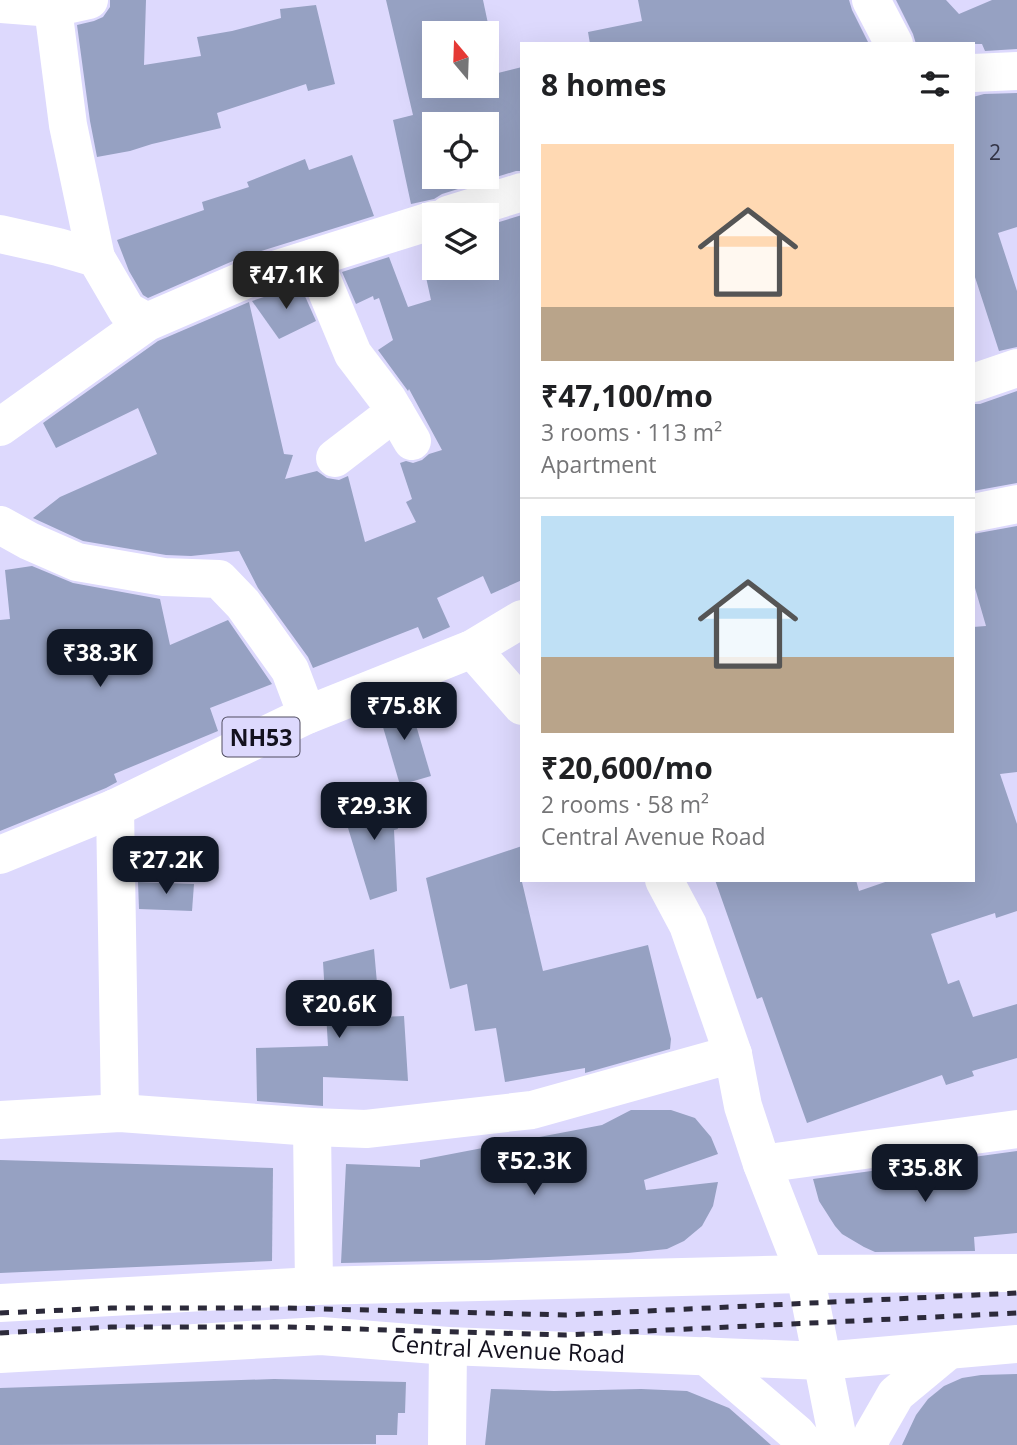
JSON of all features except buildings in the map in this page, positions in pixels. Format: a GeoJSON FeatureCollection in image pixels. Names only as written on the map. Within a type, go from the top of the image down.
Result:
{"type":"FeatureCollection","features":[{"type":"Feature","properties":{"kind":"main road"},"geometry":{"type":"LineString","coordinates":[[871,0],[893,42]]}},
{"type":"Feature","properties":{"kind":"main road"},"geometry":{"type":"LineString","coordinates":[[0,5],[71,4],[68,125],[96,258],[127,311],[147,322]]}},
{"type":"Feature","properties":{"kind":"main road"},"geometry":{"type":"LineString","coordinates":[[975,73],[1017,71]]}},
{"type":"Feature","properties":{"kind":"main road"},"geometry":{"type":"LineString","coordinates":[[487,203],[520,193]]}},
{"type":"Feature","properties":{"kind":"main road"},"geometry":{"type":"LineString","coordinates":[[0,427],[147,322],[249,278],[422,224]]}},
{"type":"Feature","properties":{"kind":"main road"},"geometry":{"type":"LineString","coordinates":[[0,234],[96,258]]}},
{"type":"Feature","properties":{"kind":"main road"},"geometry":{"type":"LineString","coordinates":[[313,258],[353,354],[388,400],[403,427],[335,458]]}},
{"type":"Feature","properties":{"kind":"main road"},"geometry":{"type":"LineString","coordinates":[[975,382],[1017,368]]}},
{"type":"Feature","properties":{"kind":"main road"},"geometry":{"type":"LineString","coordinates":[[975,513],[1017,504]]}},
{"type":"Feature","properties":{"kind":"main road"},"geometry":{"type":"LineString","coordinates":[[0,525],[78,562],[164,577],[219,579],[243,604],[290,670],[307,715]]}},
{"type":"Feature","properties":{"kind":"main road","name":"NH53"},"geometry":{"type":"LineString","coordinates":[[0,855],[115,808],[307,715],[472,649],[520,621]]}},
{"type":"Feature","properties":{"kind":"main road"},"geometry":{"type":"LineString","coordinates":[[472,649],[520,704]]}},
{"type":"Feature","properties":{"kind":"main road"},"geometry":{"type":"LineString","coordinates":[[115,808],[120,1113]]}},
{"type":"Feature","properties":{"kind":"main road"},"geometry":{"type":"LineString","coordinates":[[665,882],[688,925],[733,1054],[743,1106],[762,1164],[805,1274],[839,1445]]}},
{"type":"Feature","properties":{"kind":"main road"},"geometry":{"type":"LineString","coordinates":[[0,1120],[120,1113],[366,1129],[532,1110],[733,1054]]}},
{"type":"Feature","properties":{"kind":"main road"},"geometry":{"type":"LineString","coordinates":[[312,1127],[314,1286]]}},
{"type":"Feature","properties":{"kind":"main road"},"geometry":{"type":"LineString","coordinates":[[762,1164],[1017,1129]]}},
{"type":"Feature","properties":{"kind":"main road"},"geometry":{"type":"LineString","coordinates":[[0,1303],[314,1286],[805,1274],[1017,1273]]}},
{"type":"Feature","properties":{"kind":"main road","name":"Central Avenue Road"},"geometry":{"type":"LineString","coordinates":[[0,1354],[321,1336],[448,1346],[822,1361],[1017,1344]]}},
{"type":"Feature","properties":{"kind":"main road"},"geometry":{"type":"LineString","coordinates":[[447,1445],[448,1346]]}},
{"type":"Feature","properties":{"kind":"main road"},"geometry":{"type":"LineString","coordinates":[[869,1445],[896,1394],[949,1350]]}},
{"type":"Feature","properties":{"kind":"main road"},"geometry":{"type":"LineString","coordinates":[[706,1356],[797,1434],[806,1445]]}},
{"type":"Feature","properties":{"kind":"railway"},"geometry":{"type":"LineString","coordinates":[[0,1313],[111,1308],[286,1308],[565,1315],[1017,1293]]}},
{"type":"Feature","properties":{"kind":"railway"},"geometry":{"type":"LineString","coordinates":[[0,1333],[111,1327],[286,1327],[565,1335],[1017,1313]]}}]}
